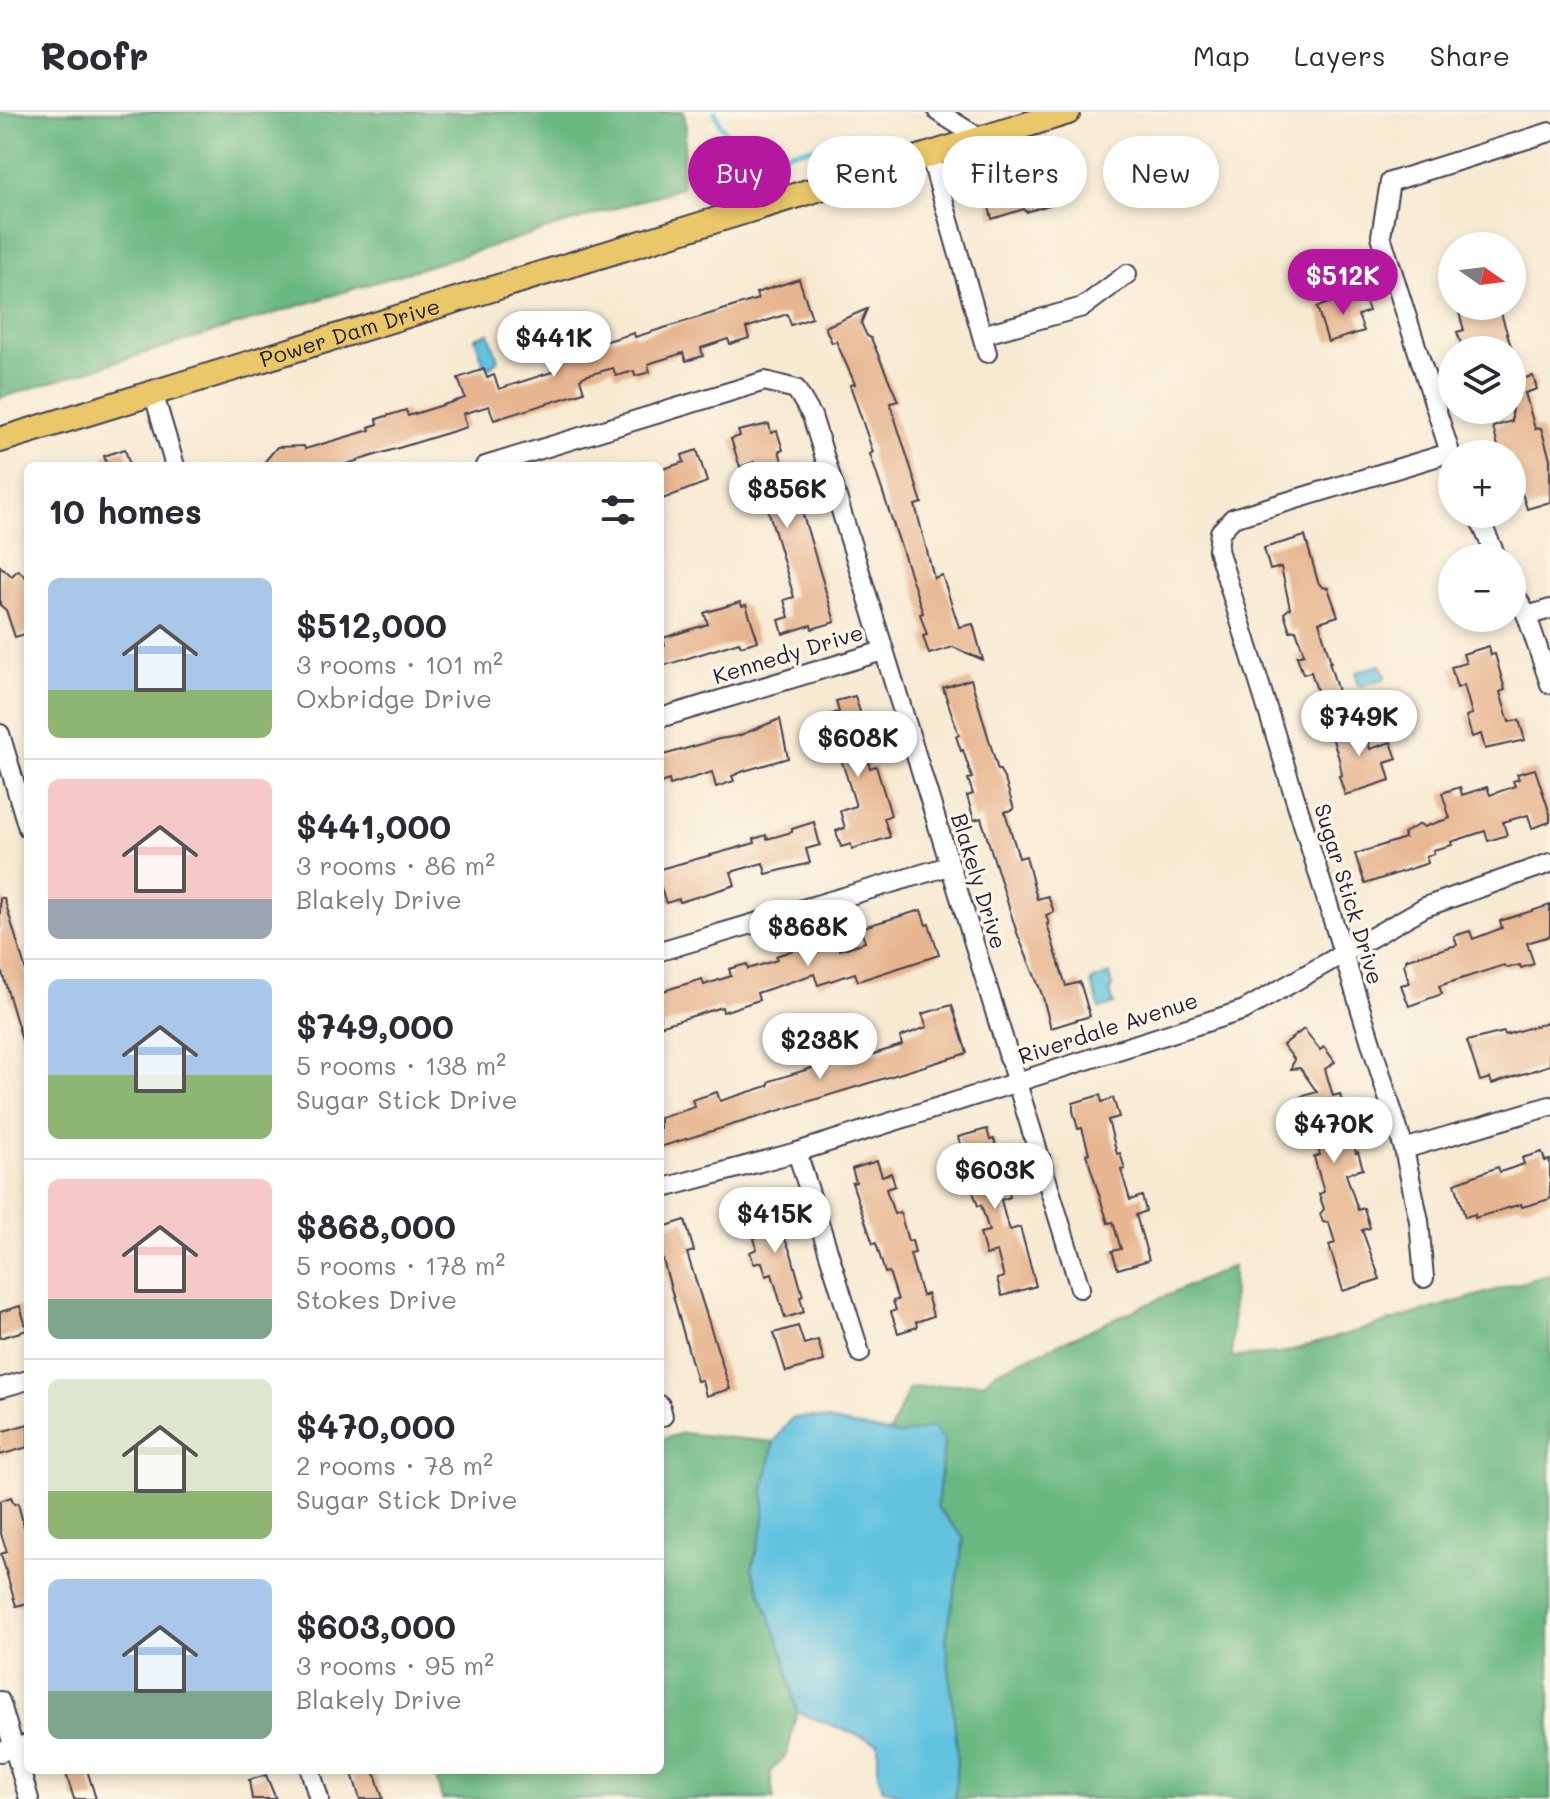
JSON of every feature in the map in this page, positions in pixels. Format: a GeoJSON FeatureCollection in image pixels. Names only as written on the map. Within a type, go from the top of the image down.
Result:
{"type":"FeatureCollection","features":[{"type":"Feature","properties":{"kind":"main road","name":"Power Dam Drive"},"geometry":{"type":"LineString","coordinates":[[991,136],[1068,112]]}},
{"type":"Feature","properties":{"kind":"main road","name":"Power Dam Drive"},"geometry":{"type":"LineString","coordinates":[[0,440],[942,150]]}},
{"type":"Feature","properties":{"kind":"street"},"geometry":{"type":"LineString","coordinates":[[938,112],[976,136]]}},
{"type":"Feature","properties":{"kind":"street"},"geometry":{"type":"LineString","coordinates":[[1446,440],[1381,236],[1390,182],[1550,132]]}},
{"type":"Feature","properties":{"kind":"street"},"geometry":{"type":"LineString","coordinates":[[930,154],[984,344],[1083,307],[1127,274]]}},
{"type":"Feature","properties":{"kind":"street","name":"Blakely Drive"},"geometry":{"type":"LineString","coordinates":[[498,462],[765,381],[796,389],[812,416],[1080,1288]]}},
{"type":"Feature","properties":{"kind":"street"},"geometry":{"type":"LineString","coordinates":[[153,392],[174,462]]}},
{"type":"Feature","properties":{"kind":"street","name":"Sugar Stick Drive"},"geometry":{"type":"LineString","coordinates":[[1424,1278],[1419,1221],[1404,1149],[1218,550],[1220,532],[1233,518],[1438,460]]}},
{"type":"Feature","properties":{"kind":"street"},"geometry":{"type":"LineString","coordinates":[[1550,609],[1527,616],[1550,684]]}},
{"type":"Feature","properties":{"kind":"street","name":"Kennedy Drive"},"geometry":{"type":"LineString","coordinates":[[664,717],[883,651]]}},
{"type":"Feature","properties":{"kind":"street"},"geometry":{"type":"LineString","coordinates":[[0,734],[24,815]]}},
{"type":"Feature","properties":{"kind":"street","name":"Riverdale Avenue"},"geometry":{"type":"LineString","coordinates":[[664,1188],[797,1152],[1244,1010],[1425,907],[1550,863]]}},
{"type":"Feature","properties":{"kind":"street"},"geometry":{"type":"LineString","coordinates":[[664,950],[949,866]]}},
{"type":"Feature","properties":{"kind":"street"},"geometry":{"type":"LineString","coordinates":[[1404,1149],[1550,1106]]}},
{"type":"Feature","properties":{"kind":"street"},"geometry":{"type":"LineString","coordinates":[[797,1152],[860,1353]]}},
{"type":"Feature","properties":{"kind":"street"},"geometry":{"type":"LineString","coordinates":[[0,1388],[24,1381]]}},
{"type":"Feature","properties":{"kind":"street"},"geometry":{"type":"LineString","coordinates":[[0,1701],[29,1799]]}},
{"type":"Feature","properties":{"kind":"street"},"geometry":{"type":"LineString","coordinates":[[311,1774],[319,1799]]}},
{"type":"Feature","properties":{"kind":"green space"},"geometry":{"type":"Polygon","coordinates":[[[0,112],[684,112],[686,127],[681,188],[0,398],[0,112]]]}},
{"type":"Feature","properties":{"kind":"green space"},"geometry":{"type":"Polygon","coordinates":[[[1233,1266],[1232,1357],[1279,1354],[1550,1274],[1550,1799],[955,1799],[957,1749],[946,1639],[963,1538],[937,1507],[944,1442],[889,1434],[909,1388],[985,1382],[993,1373],[1233,1266]]]}},
{"type":"Feature","properties":{"kind":"green space"},"geometry":{"type":"Polygon","coordinates":[[[682,1433],[774,1442],[764,1490],[764,1522],[752,1569],[784,1655],[797,1712],[787,1754],[770,1772],[774,1799],[442,1799],[435,1774],[664,1774],[664,1439],[682,1433]]]}},
{"type":"Feature","properties":{"kind":"water"},"geometry":{"type":"Polygon","coordinates":[[[489,333],[498,360],[490,367],[484,365],[475,338],[489,333]]]}},
{"type":"Feature","properties":{"kind":"water"},"geometry":{"type":"Polygon","coordinates":[[[1380,665],[1386,676],[1384,679],[1360,686],[1357,684],[1356,672],[1380,665]]]}},
{"type":"Feature","properties":{"kind":"water"},"geometry":{"type":"Polygon","coordinates":[[[1109,974],[1114,1004],[1100,1009],[1091,981],[1109,974]]]}},
{"type":"Feature","properties":{"kind":"water"},"geometry":{"type":"Polygon","coordinates":[[[813,1417],[899,1435],[933,1427],[944,1442],[937,1507],[964,1538],[946,1639],[957,1749],[955,1799],[903,1799],[902,1795],[883,1789],[878,1774],[878,1743],[797,1712],[784,1655],[752,1569],[764,1522],[764,1490],[774,1442],[792,1418],[813,1417]]]}},
{"type":"Feature","properties":{"kind":"building"},"geometry":{"type":"Polygon","coordinates":[[[989,208],[1039,208],[1026,212],[1024,209],[992,219],[989,208]]]}},
{"type":"Feature","properties":{"kind":"building"},"geometry":{"type":"Polygon","coordinates":[[[799,279],[812,318],[791,325],[787,314],[746,328],[749,338],[730,344],[728,339],[701,348],[703,356],[686,361],[683,353],[648,364],[650,372],[635,376],[634,371],[616,376],[613,368],[585,376],[580,379],[584,392],[494,420],[489,406],[463,414],[467,427],[353,462],[264,462],[277,447],[304,446],[305,449],[370,430],[369,427],[378,424],[377,419],[406,410],[408,416],[465,398],[458,378],[484,369],[487,378],[494,375],[499,389],[558,370],[550,346],[568,340],[570,345],[575,344],[577,350],[634,333],[635,337],[758,299],[756,293],[799,279]]]}},
{"type":"Feature","properties":{"kind":"building"},"geometry":{"type":"Polygon","coordinates":[[[1362,292],[1369,311],[1358,315],[1364,331],[1328,342],[1317,307],[1362,292]]]}},
{"type":"Feature","properties":{"kind":"building"},"geometry":{"type":"Polygon","coordinates":[[[867,309],[861,323],[871,338],[898,401],[890,403],[922,503],[915,505],[934,578],[942,575],[959,627],[973,624],[983,660],[953,647],[929,654],[923,636],[927,635],[920,614],[923,613],[870,454],[873,452],[850,385],[855,384],[836,341],[832,343],[825,327],[867,309]]]}},
{"type":"Feature","properties":{"kind":"building"},"geometry":{"type":"Polygon","coordinates":[[[1461,320],[1503,320],[1508,336],[1458,336],[1457,332],[1464,330],[1461,320]]]}},
{"type":"Feature","properties":{"kind":"building"},"geometry":{"type":"Polygon","coordinates":[[[1533,376],[1537,389],[1526,393],[1526,378],[1533,376]]]}},
{"type":"Feature","properties":{"kind":"building"},"geometry":{"type":"Polygon","coordinates":[[[1526,397],[1535,429],[1541,428],[1550,459],[1550,502],[1527,509],[1526,440],[1496,440],[1493,427],[1526,424],[1526,397]]]}},
{"type":"Feature","properties":{"kind":"building"},"geometry":{"type":"Polygon","coordinates":[[[769,424],[771,433],[777,431],[783,450],[779,451],[796,507],[800,505],[835,622],[812,629],[811,625],[783,634],[779,620],[789,617],[784,600],[794,597],[754,462],[740,467],[731,439],[740,436],[738,431],[769,424]]]}},
{"type":"Feature","properties":{"kind":"building"},"geometry":{"type":"Polygon","coordinates":[[[125,449],[129,462],[106,462],[104,456],[125,449]]]}},
{"type":"Feature","properties":{"kind":"building"},"geometry":{"type":"Polygon","coordinates":[[[697,450],[707,482],[664,498],[664,469],[684,462],[682,455],[697,450]]]}},
{"type":"Feature","properties":{"kind":"building"},"geometry":{"type":"Polygon","coordinates":[[[1305,536],[1318,582],[1328,588],[1338,616],[1319,622],[1340,698],[1353,694],[1359,711],[1324,712],[1311,672],[1303,674],[1297,656],[1304,654],[1296,630],[1290,631],[1284,613],[1290,608],[1281,567],[1270,570],[1264,548],[1305,536]]]}},
{"type":"Feature","properties":{"kind":"building"},"geometry":{"type":"Polygon","coordinates":[[[0,566],[12,576],[18,570],[24,575],[24,634],[15,637],[6,610],[0,605],[0,566]]]}},
{"type":"Feature","properties":{"kind":"building"},"geometry":{"type":"Polygon","coordinates":[[[740,602],[742,606],[746,605],[758,641],[741,646],[739,642],[664,666],[664,638],[708,624],[704,613],[740,602]]]}},
{"type":"Feature","properties":{"kind":"building"},"geometry":{"type":"Polygon","coordinates":[[[1489,646],[1491,655],[1495,654],[1505,690],[1500,692],[1509,722],[1519,720],[1525,740],[1485,749],[1481,734],[1472,737],[1466,716],[1472,714],[1464,685],[1457,688],[1451,667],[1466,663],[1463,654],[1489,646]]]}},
{"type":"Feature","properties":{"kind":"building"},"geometry":{"type":"Polygon","coordinates":[[[971,679],[998,770],[1006,783],[1014,809],[1005,812],[1019,858],[1026,856],[1037,899],[1048,896],[1054,912],[1046,915],[1047,924],[1066,986],[1080,982],[1090,1016],[1051,1028],[981,818],[974,820],[967,796],[973,794],[968,779],[972,778],[943,688],[971,679]]]}},
{"type":"Feature","properties":{"kind":"building"},"geometry":{"type":"Polygon","coordinates":[[[855,696],[861,715],[857,716],[864,738],[861,739],[870,768],[876,766],[891,815],[884,818],[890,837],[852,849],[851,844],[841,847],[836,831],[845,828],[840,811],[856,806],[837,746],[834,747],[831,738],[827,739],[823,726],[827,725],[825,716],[839,712],[836,701],[855,696]]]}},
{"type":"Feature","properties":{"kind":"building"},"geometry":{"type":"Polygon","coordinates":[[[1325,715],[1366,733],[1370,749],[1391,742],[1397,759],[1385,763],[1390,780],[1345,795],[1339,776],[1342,775],[1339,759],[1325,715]]]}},
{"type":"Feature","properties":{"kind":"building"},"geometry":{"type":"Polygon","coordinates":[[[780,719],[788,758],[744,771],[732,776],[734,781],[716,787],[712,772],[670,785],[669,780],[664,782],[664,755],[738,736],[780,719]]]}},
{"type":"Feature","properties":{"kind":"building"},"geometry":{"type":"Polygon","coordinates":[[[1535,769],[1550,822],[1532,828],[1528,815],[1503,822],[1507,835],[1488,841],[1485,831],[1451,842],[1452,845],[1433,850],[1434,854],[1426,856],[1428,863],[1365,884],[1355,854],[1405,838],[1404,833],[1420,824],[1424,827],[1450,818],[1442,793],[1460,787],[1462,795],[1487,787],[1490,795],[1515,786],[1513,781],[1519,779],[1517,774],[1535,769]]]}},
{"type":"Feature","properties":{"kind":"building"},"geometry":{"type":"Polygon","coordinates":[[[814,822],[820,845],[806,849],[810,863],[766,874],[763,863],[731,872],[735,885],[680,902],[679,899],[666,903],[664,868],[755,843],[754,839],[766,835],[767,839],[792,832],[792,829],[814,822]]]}},
{"type":"Feature","properties":{"kind":"building"},"geometry":{"type":"Polygon","coordinates":[[[0,898],[4,898],[24,965],[24,1047],[0,965],[0,898]]]}},
{"type":"Feature","properties":{"kind":"building"},"geometry":{"type":"Polygon","coordinates":[[[1550,905],[1550,936],[1527,943],[1534,964],[1521,968],[1520,965],[1508,968],[1504,965],[1439,986],[1442,994],[1409,1006],[1401,985],[1409,983],[1404,964],[1407,959],[1457,945],[1454,936],[1470,931],[1473,939],[1502,928],[1500,921],[1550,905]]]}},
{"type":"Feature","properties":{"kind":"building"},"geometry":{"type":"Polygon","coordinates":[[[921,910],[939,955],[858,981],[855,973],[818,985],[814,974],[757,993],[759,1000],[723,1012],[722,1007],[664,1025],[664,991],[702,979],[704,985],[731,976],[729,969],[747,964],[748,969],[823,940],[824,943],[836,939],[840,950],[865,942],[860,928],[921,910]]]}},
{"type":"Feature","properties":{"kind":"building"},"geometry":{"type":"Polygon","coordinates":[[[952,1005],[967,1053],[664,1146],[664,1117],[695,1107],[692,1100],[717,1092],[720,1101],[818,1066],[820,1071],[902,1045],[900,1037],[927,1027],[922,1014],[952,1005]]]}},
{"type":"Feature","properties":{"kind":"building"},"geometry":{"type":"Polygon","coordinates":[[[1548,1022],[1550,1065],[1492,1084],[1490,1078],[1480,1081],[1467,1041],[1504,1032],[1505,1035],[1548,1022]]]}},
{"type":"Feature","properties":{"kind":"building"},"geometry":{"type":"Polygon","coordinates":[[[1304,1029],[1320,1050],[1324,1047],[1335,1062],[1325,1069],[1333,1096],[1340,1094],[1363,1169],[1346,1174],[1358,1210],[1364,1208],[1370,1228],[1362,1230],[1380,1279],[1343,1291],[1329,1245],[1335,1243],[1329,1223],[1323,1222],[1320,1214],[1324,1209],[1319,1194],[1324,1192],[1314,1157],[1320,1155],[1311,1124],[1305,1114],[1298,1117],[1294,1104],[1302,1102],[1300,1097],[1317,1092],[1300,1068],[1291,1069],[1294,1059],[1283,1045],[1304,1029]]]}},
{"type":"Feature","properties":{"kind":"building"},"geometry":{"type":"Polygon","coordinates":[[[1100,1095],[1102,1102],[1113,1098],[1119,1117],[1108,1120],[1117,1154],[1120,1153],[1125,1169],[1121,1170],[1130,1200],[1142,1196],[1146,1211],[1136,1215],[1149,1260],[1118,1269],[1112,1251],[1121,1249],[1113,1222],[1108,1223],[1086,1154],[1089,1153],[1082,1128],[1078,1129],[1073,1111],[1073,1103],[1100,1095]]]}},
{"type":"Feature","properties":{"kind":"building"},"geometry":{"type":"Polygon","coordinates":[[[987,1129],[990,1140],[994,1139],[1010,1197],[1001,1200],[1005,1216],[1010,1230],[1020,1227],[1036,1286],[1002,1296],[997,1279],[1004,1277],[997,1252],[986,1255],[980,1233],[989,1231],[981,1205],[978,1206],[964,1165],[958,1167],[954,1154],[963,1152],[958,1137],[987,1129]]]}},
{"type":"Feature","properties":{"kind":"building"},"geometry":{"type":"Polygon","coordinates":[[[1542,1152],[1545,1161],[1550,1160],[1550,1199],[1475,1218],[1475,1214],[1465,1217],[1455,1183],[1498,1167],[1500,1172],[1524,1164],[1522,1158],[1542,1152]]]}},
{"type":"Feature","properties":{"kind":"building"},"geometry":{"type":"Polygon","coordinates":[[[877,1161],[882,1176],[891,1173],[895,1186],[886,1189],[894,1214],[900,1212],[908,1241],[912,1240],[915,1253],[910,1254],[922,1296],[927,1294],[933,1316],[916,1322],[917,1327],[898,1333],[891,1312],[896,1310],[893,1301],[898,1300],[889,1272],[885,1273],[876,1243],[873,1244],[852,1183],[856,1182],[852,1169],[877,1161]]]}},
{"type":"Feature","properties":{"kind":"building"},"geometry":{"type":"Polygon","coordinates":[[[770,1195],[803,1296],[800,1297],[804,1312],[785,1318],[772,1274],[766,1276],[762,1262],[754,1264],[750,1252],[757,1249],[754,1238],[757,1237],[746,1202],[770,1195]]]}},
{"type":"Feature","properties":{"kind":"building"},"geometry":{"type":"Polygon","coordinates":[[[685,1220],[694,1251],[687,1253],[730,1389],[706,1396],[702,1380],[697,1381],[664,1264],[664,1227],[685,1220]]]}},
{"type":"Feature","properties":{"kind":"building"},"geometry":{"type":"Polygon","coordinates":[[[20,1306],[24,1331],[0,1338],[0,1312],[20,1306]]]}},
{"type":"Feature","properties":{"kind":"building"},"geometry":{"type":"Polygon","coordinates":[[[798,1326],[804,1344],[818,1340],[824,1361],[786,1372],[774,1333],[798,1326]]]}},
{"type":"Feature","properties":{"kind":"building"},"geometry":{"type":"Polygon","coordinates":[[[24,1425],[24,1448],[0,1455],[0,1432],[24,1425]]]}},
{"type":"Feature","properties":{"kind":"building"},"geometry":{"type":"Polygon","coordinates":[[[11,1497],[14,1504],[18,1503],[24,1527],[24,1604],[16,1606],[1,1554],[7,1552],[0,1531],[0,1501],[11,1497]]]}},
{"type":"Feature","properties":{"kind":"building"},"geometry":{"type":"Polygon","coordinates":[[[66,1774],[88,1774],[96,1799],[74,1799],[66,1774]]]}},
{"type":"Feature","properties":{"kind":"building"},"geometry":{"type":"Polygon","coordinates":[[[352,1774],[375,1774],[383,1799],[360,1799],[352,1774]]]}},
{"type":"Feature","properties":{"kind":"building"},"geometry":{"type":"Polygon","coordinates":[[[266,1775],[276,1799],[252,1799],[249,1780],[266,1775]]]}},
{"type":"Feature","properties":{"kind":"waterway"},"geometry":{"type":"LineString","coordinates":[[715,112],[721,126],[736,144],[765,157],[880,135]]}}]}
